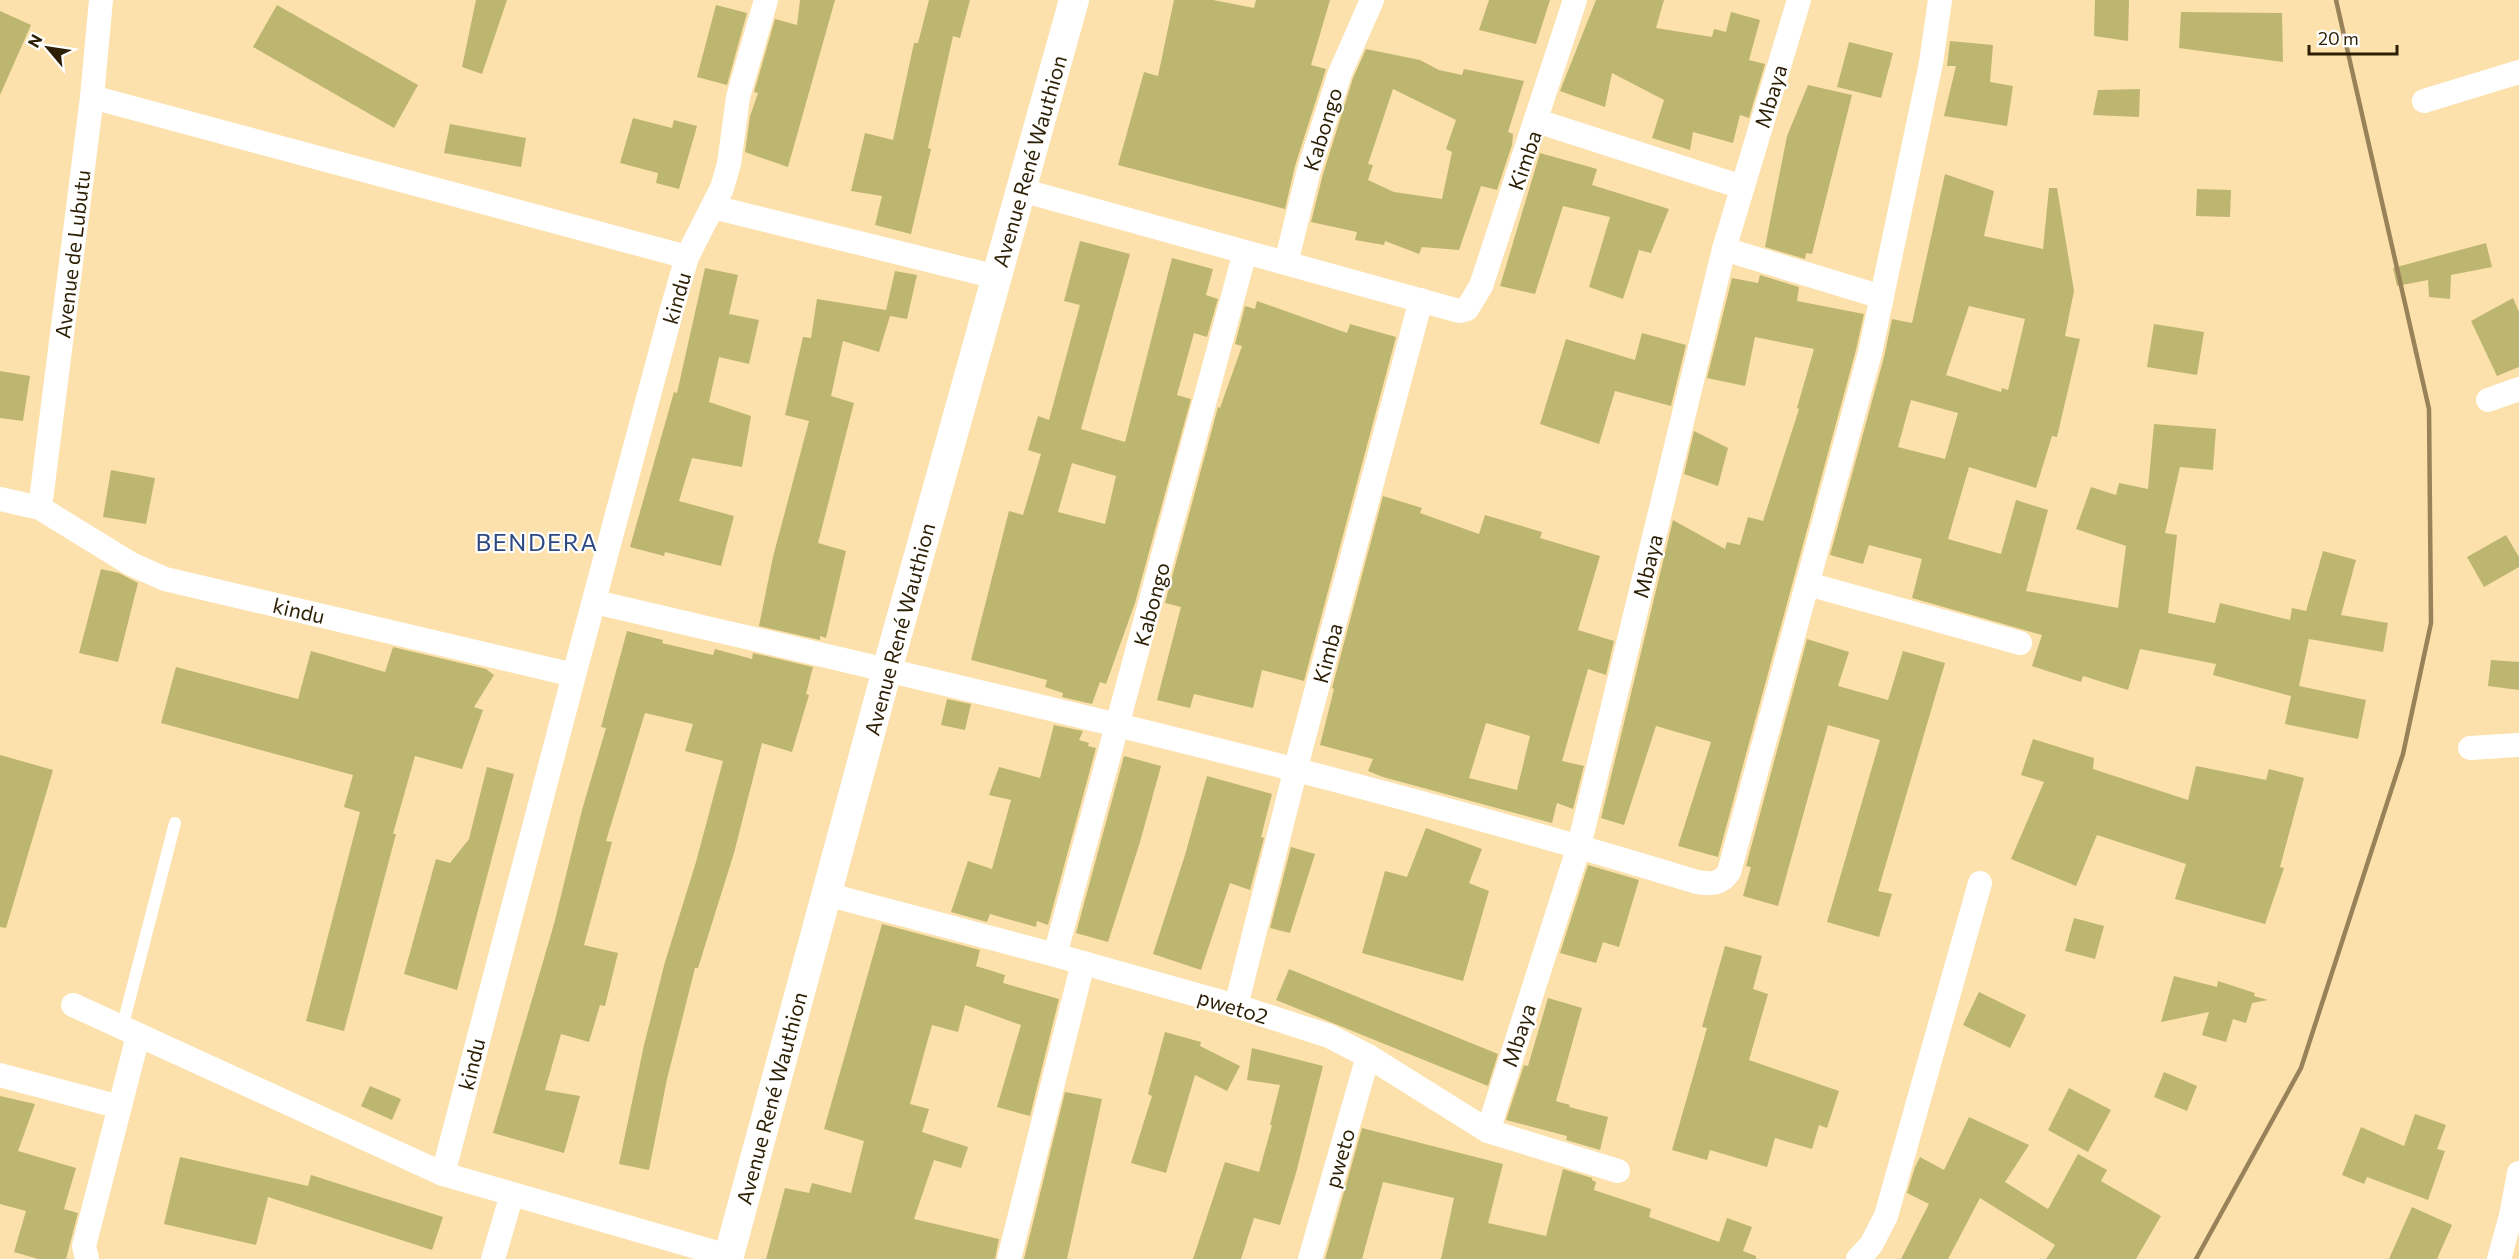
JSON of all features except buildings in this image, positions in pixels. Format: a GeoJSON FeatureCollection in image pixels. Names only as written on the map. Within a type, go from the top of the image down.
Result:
{"type":"FeatureCollection","features":[{"type":"Feature","properties":{"kind":"street","name":"Avenue de Lubutu"},"geometry":{"type":"LineString","coordinates":[[39,508],[92,97],[101,0]]}},
{"type":"Feature","properties":{"kind":"street","name":"kindu"},"geometry":{"type":"LineString","coordinates":[[443,1174],[687,257],[722,188],[729,164],[738,97],[766,0]]}},
{"type":"Feature","properties":{"kind":"street","name":"Avenue René Wauthion"},"geometry":{"type":"LineString","coordinates":[[728,1258],[887,670],[1074,0]]}},
{"type":"Feature","properties":{"kind":"street","name":"Kabongo"},"geometry":{"type":"LineString","coordinates":[[1286,263],[1309,170],[1340,74],[1372,0]]}},
{"type":"Feature","properties":{"kind":"street","name":"Kimba"},"geometry":{"type":"LineString","coordinates":[[1236,1006],[1370,482],[1421,300],[1459,311],[1471,305],[1481,286],[1575,0]]}},
{"type":"Feature","properties":{"kind":"street","name":"Mbaya"},"geometry":{"type":"LineString","coordinates":[[1488,1131],[1578,846],[1724,249],[1799,0]]}},
{"type":"Feature","properties":{"kind":"street"},"geometry":{"type":"LineString","coordinates":[[594,602],[887,670],[1295,770],[1578,846],[1697,882],[1715,884],[1730,872],[1870,353],[1931,63],[1940,0]]}},
{"type":"Feature","properties":{"kind":"street"},"geometry":{"type":"LineString","coordinates":[[2424,100],[2519,72]]}},
{"type":"Feature","properties":{"kind":"street"},"geometry":{"type":"LineString","coordinates":[[92,97],[687,257]]}},
{"type":"Feature","properties":{"kind":"street"},"geometry":{"type":"LineString","coordinates":[[1537,121],[1742,187]]}},
{"type":"Feature","properties":{"kind":"street"},"geometry":{"type":"LineString","coordinates":[[1021,190],[1421,300]]}},
{"type":"Feature","properties":{"kind":"street"},"geometry":{"type":"LineString","coordinates":[[713,207],[997,277]]}},
{"type":"Feature","properties":{"kind":"street"},"geometry":{"type":"LineString","coordinates":[[1724,249],[1882,297]]}},
{"type":"Feature","properties":{"kind":"street","name":"Kabongo"},"geometry":{"type":"LineString","coordinates":[[1054,955],[1118,727],[1245,252]]}},
{"type":"Feature","properties":{"kind":"street"},"geometry":{"type":"LineString","coordinates":[[2488,400],[2519,389]]}},
{"type":"Feature","properties":{"kind":"street","name":"kindu"},"geometry":{"type":"LineString","coordinates":[[0,499],[39,508],[131,564],[165,579],[574,675]]}},
{"type":"Feature","properties":{"kind":"street"},"geometry":{"type":"LineString","coordinates":[[1808,584],[2020,643]]}},
{"type":"Feature","properties":{"kind":"street"},"geometry":{"type":"LineString","coordinates":[[2470,748],[2519,745]]}},
{"type":"Feature","properties":{"kind":"street"},"geometry":{"type":"LineString","coordinates":[[1858,1259],[1871,1245],[1886,1216],[1980,883]]}},
{"type":"Feature","properties":{"kind":"street","name":"pweto2"},"geometry":{"type":"LineString","coordinates":[[826,894],[1236,1006],[1329,1036],[1368,1056],[1488,1131],[1618,1171]]}},
{"type":"Feature","properties":{"kind":"street"},"geometry":{"type":"LineString","coordinates":[[1009,1259],[1083,963]]}},
{"type":"Feature","properties":{"kind":"street"},"geometry":{"type":"LineString","coordinates":[[73,1005],[443,1174],[728,1258]]}},
{"type":"Feature","properties":{"kind":"street"},"geometry":{"type":"LineString","coordinates":[[87,1259],[84,1246],[120,1107],[130,1032]]}},
{"type":"Feature","properties":{"kind":"street","name":"pweto"},"geometry":{"type":"LineString","coordinates":[[1310,1259],[1368,1056]]}},
{"type":"Feature","properties":{"kind":"street"},"geometry":{"type":"LineString","coordinates":[[0,1076],[120,1107]]}},
{"type":"Feature","properties":{"kind":"street"},"geometry":{"type":"LineString","coordinates":[[2499,1259],[2511,1216],[2519,1173]]}},
{"type":"Feature","properties":{"kind":"street"},"geometry":{"type":"LineString","coordinates":[[493,1259],[512,1194]]}},
{"type":"Feature","properties":{"kind":"lane"},"geometry":{"type":"LineString","coordinates":[[130,1032],[176,823]]}},
{"type":"Feature","properties":{"kind":"railway"},"geometry":{"type":"LineString","coordinates":[[2196,1259],[2301,1068],[2403,754],[2431,623],[2429,409],[2336,0]]}},
{"type":"Feature","properties":{"kind":"district","name":"BENDERA"},"geometry":{"type":"Point","coordinates":[537,541]}}]}
